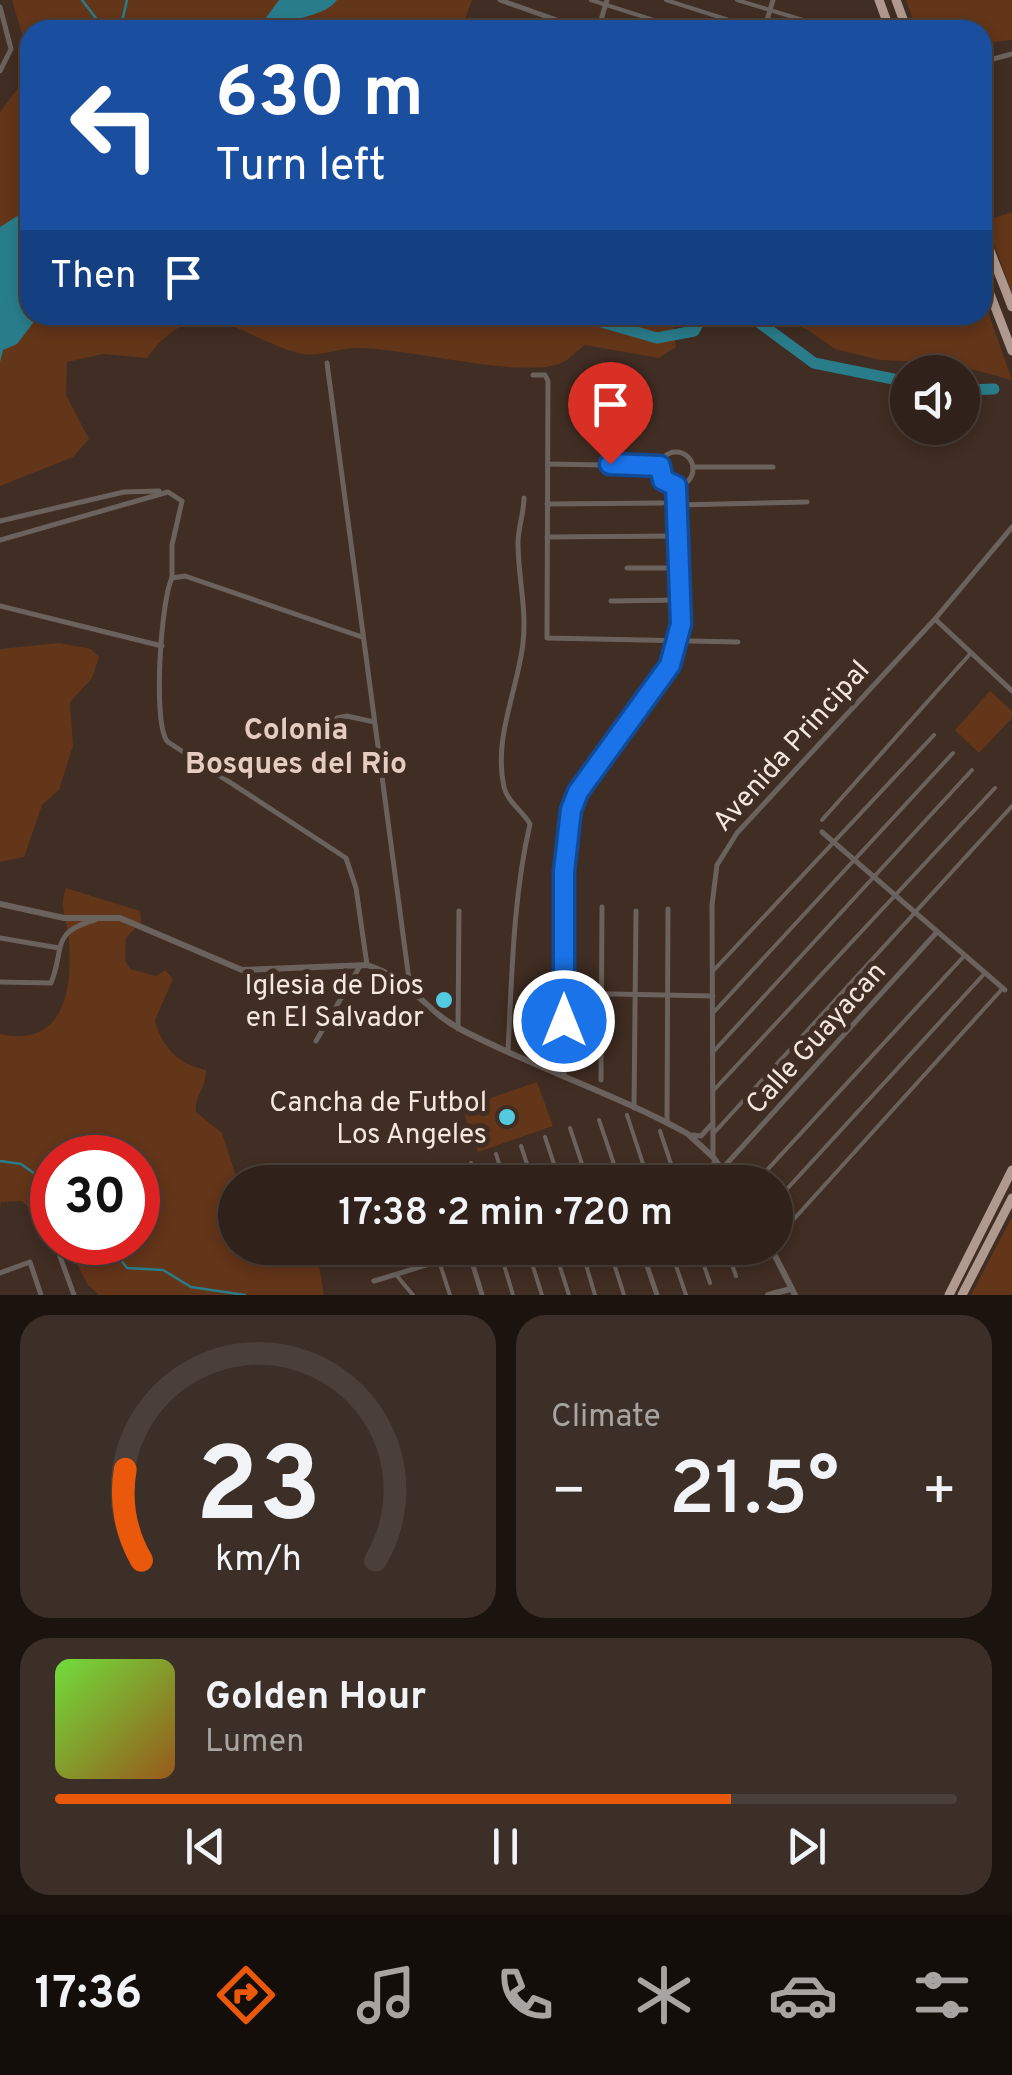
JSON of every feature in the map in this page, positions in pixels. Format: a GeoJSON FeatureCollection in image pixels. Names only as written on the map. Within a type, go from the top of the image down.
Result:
{"type":"FeatureCollection","features":[{"type":"Feature","properties":{"kind":"highway"},"geometry":{"type":"LineString","coordinates":[[992,256],[1012,307]]}},
{"type":"Feature","properties":{"kind":"highway"},"geometry":{"type":"LineString","coordinates":[[992,299],[1012,351]]}},
{"type":"Feature","properties":{"kind":"highway"},"geometry":{"type":"LineString","coordinates":[[950,1295],[1012,1170]]}},
{"type":"Feature","properties":{"kind":"highway"},"geometry":{"type":"LineString","coordinates":[[962,1295],[1012,1198]]}},
{"type":"Feature","properties":{"kind":"street"},"geometry":{"type":"LineString","coordinates":[[500,0],[557,20]]}},
{"type":"Feature","properties":{"kind":"street"},"geometry":{"type":"LineString","coordinates":[[591,0],[657,20]]}},
{"type":"Feature","properties":{"kind":"street"},"geometry":{"type":"LineString","coordinates":[[666,0],[730,20]]}},
{"type":"Feature","properties":{"kind":"street"},"geometry":{"type":"LineString","coordinates":[[736,0],[806,20]]}},
{"type":"Feature","properties":{"kind":"street"},"geometry":{"type":"LineString","coordinates":[[766,20],[774,0]]}},
{"type":"Feature","properties":{"kind":"street"},"geometry":{"type":"LineString","coordinates":[[0,7],[11,48],[0,71]]}},
{"type":"Feature","properties":{"kind":"street"},"geometry":{"type":"LineString","coordinates":[[327,363],[410,987]]}},
{"type":"Feature","properties":{"kind":"street"},"geometry":{"type":"LineString","coordinates":[[533,375],[545,375],[548,381],[549,640],[738,642]]}},
{"type":"Feature","properties":{"kind":"street"},"geometry":{"type":"LineString","coordinates":[[676,452],[687,457],[692,467],[690,478],[676,486],[663,480],[660,466],[666,456],[676,452]]}},
{"type":"Feature","properties":{"kind":"street"},"geometry":{"type":"LineString","coordinates":[[548,464],[660,466]]}},
{"type":"Feature","properties":{"kind":"street"},"geometry":{"type":"LineString","coordinates":[[692,467],[773,467]]}},
{"type":"Feature","properties":{"kind":"street"},"geometry":{"type":"LineString","coordinates":[[564,1077],[564,871],[571,810],[589,777],[660,683],[678,642],[681,600],[676,486]]}},
{"type":"Feature","properties":{"kind":"street"},"geometry":{"type":"LineString","coordinates":[[0,540],[162,491]]}},
{"type":"Feature","properties":{"kind":"street"},"geometry":{"type":"LineString","coordinates":[[0,521],[124,492],[162,491],[182,501],[182,515],[172,545],[172,578],[162,646],[162,737],[346,858],[356,888],[364,965],[316,1041]]}},
{"type":"Feature","properties":{"kind":"street"},"geometry":{"type":"LineString","coordinates":[[508,1051],[516,917],[524,880],[520,864],[530,824],[511,803],[502,774],[510,690],[520,670],[524,637],[524,586],[518,543],[524,498]]}},
{"type":"Feature","properties":{"kind":"street"},"geometry":{"type":"LineString","coordinates":[[678,504],[807,502]]}},
{"type":"Feature","properties":{"kind":"street"},"geometry":{"type":"LineString","coordinates":[[547,504],[662,503]]}},
{"type":"Feature","properties":{"kind":"street","name":"Avenida Principal"},"geometry":{"type":"LineString","coordinates":[[717,1163],[713,1134],[713,876],[722,853],[935,619],[1012,527]]}},
{"type":"Feature","properties":{"kind":"street"},"geometry":{"type":"LineString","coordinates":[[547,537],[678,536]]}},
{"type":"Feature","properties":{"kind":"street"},"geometry":{"type":"LineString","coordinates":[[628,568],[680,568]]}},
{"type":"Feature","properties":{"kind":"street"},"geometry":{"type":"LineString","coordinates":[[172,578],[186,576],[362,638]]}},
{"type":"Feature","properties":{"kind":"street"},"geometry":{"type":"LineString","coordinates":[[611,601],[681,600]]}},
{"type":"Feature","properties":{"kind":"street"},"geometry":{"type":"LineString","coordinates":[[0,606],[162,646]]}},
{"type":"Feature","properties":{"kind":"street"},"geometry":{"type":"LineString","coordinates":[[935,619],[1012,691]]}},
{"type":"Feature","properties":{"kind":"street"},"geometry":{"type":"LineString","coordinates":[[822,820],[970,654]]}},
{"type":"Feature","properties":{"kind":"street"},"geometry":{"type":"LineString","coordinates":[[328,737],[337,718],[374,722]]}},
{"type":"Feature","properties":{"kind":"street"},"geometry":{"type":"LineString","coordinates":[[714,970],[934,735]]}},
{"type":"Feature","properties":{"kind":"street"},"geometry":{"type":"LineString","coordinates":[[712,1013],[953,753]]}},
{"type":"Feature","properties":{"kind":"street"},"geometry":{"type":"LineString","coordinates":[[712,1052],[972,770]]}},
{"type":"Feature","properties":{"kind":"street"},"geometry":{"type":"LineString","coordinates":[[713,1091],[995,788]]}},
{"type":"Feature","properties":{"kind":"street"},"geometry":{"type":"LineString","coordinates":[[713,1134],[1012,806]]}},
{"type":"Feature","properties":{"kind":"street"},"geometry":{"type":"LineString","coordinates":[[793,1220],[1004,989],[822,832]]}},
{"type":"Feature","properties":{"kind":"street"},"geometry":{"type":"LineString","coordinates":[[0,904],[64,918],[107,917],[144,925],[157,938],[201,950],[242,970],[364,965],[398,976],[458,1028],[666,1122],[688,1134],[717,1163]]}},
{"type":"Feature","properties":{"kind":"street"},"geometry":{"type":"LineString","coordinates":[[601,1080],[602,907]]}},
{"type":"Feature","properties":{"kind":"street"},"geometry":{"type":"LineString","coordinates":[[666,1122],[668,909]]}},
{"type":"Feature","properties":{"kind":"street"},"geometry":{"type":"LineString","coordinates":[[634,1108],[636,910]]}},
{"type":"Feature","properties":{"kind":"street"},"geometry":{"type":"LineString","coordinates":[[458,1028],[459,911]]}},
{"type":"Feature","properties":{"kind":"street"},"geometry":{"type":"LineString","coordinates":[[0,982],[51,983],[60,948],[74,926],[107,917]]}},
{"type":"Feature","properties":{"kind":"street","name":"Calle Guayacan"},"geometry":{"type":"LineString","coordinates":[[714,1165],[937,932]]}},
{"type":"Feature","properties":{"kind":"street"},"geometry":{"type":"LineString","coordinates":[[0,938],[60,948]]}},
{"type":"Feature","properties":{"kind":"street"},"geometry":{"type":"LineString","coordinates":[[772,1165],[964,955]]}},
{"type":"Feature","properties":{"kind":"street"},"geometry":{"type":"LineString","coordinates":[[793,1182],[985,973]]}},
{"type":"Feature","properties":{"kind":"street"},"geometry":{"type":"LineString","coordinates":[[564,993],[713,996]]}},
{"type":"Feature","properties":{"kind":"street"},"geometry":{"type":"LineString","coordinates":[[626,1115],[643,1165]]}},
{"type":"Feature","properties":{"kind":"street"},"geometry":{"type":"LineString","coordinates":[[599,1120],[614,1165]]}},
{"type":"Feature","properties":{"kind":"street"},"geometry":{"type":"LineString","coordinates":[[688,1134],[701,1136],[713,1122]]}},
{"type":"Feature","properties":{"kind":"street"},"geometry":{"type":"LineString","coordinates":[[570,1128],[582,1165]]}},
{"type":"Feature","properties":{"kind":"street"},"geometry":{"type":"LineString","coordinates":[[660,1131],[671,1165]]}},
{"type":"Feature","properties":{"kind":"street"},"geometry":{"type":"LineString","coordinates":[[545,1137],[554,1165]]}},
{"type":"Feature","properties":{"kind":"street"},"geometry":{"type":"LineString","coordinates":[[521,1146],[527,1165]]}},
{"type":"Feature","properties":{"kind":"street"},"geometry":{"type":"LineString","coordinates":[[496,1154],[500,1165]]}},
{"type":"Feature","properties":{"kind":"street"},"geometry":{"type":"LineString","coordinates":[[0,1273],[30,1262],[41,1295]]}},
{"type":"Feature","properties":{"kind":"street"},"geometry":{"type":"LineString","coordinates":[[63,1265],[74,1295]]}},
{"type":"Feature","properties":{"kind":"street"},"geometry":{"type":"LineString","coordinates":[[374,1281],[426,1265]]}},
{"type":"Feature","properties":{"kind":"street"},"geometry":{"type":"LineString","coordinates":[[440,1265],[450,1295]]}},
{"type":"Feature","properties":{"kind":"street"},"geometry":{"type":"LineString","coordinates":[[473,1265],[482,1295]]}},
{"type":"Feature","properties":{"kind":"street"},"geometry":{"type":"LineString","coordinates":[[504,1265],[514,1295]]}},
{"type":"Feature","properties":{"kind":"street"},"geometry":{"type":"LineString","coordinates":[[532,1265],[542,1295]]}},
{"type":"Feature","properties":{"kind":"street"},"geometry":{"type":"LineString","coordinates":[[559,1265],[569,1295]]}},
{"type":"Feature","properties":{"kind":"street"},"geometry":{"type":"LineString","coordinates":[[586,1265],[596,1295]]}},
{"type":"Feature","properties":{"kind":"street"},"geometry":{"type":"LineString","coordinates":[[614,1265],[624,1295]]}},
{"type":"Feature","properties":{"kind":"street"},"geometry":{"type":"LineString","coordinates":[[647,1265],[657,1295]]}},
{"type":"Feature","properties":{"kind":"street"},"geometry":{"type":"LineString","coordinates":[[676,1265],[686,1295]]}},
{"type":"Feature","properties":{"kind":"street"},"geometry":{"type":"LineString","coordinates":[[704,1265],[710,1284]]}},
{"type":"Feature","properties":{"kind":"street"},"geometry":{"type":"LineString","coordinates":[[732,1265],[736,1276]]}},
{"type":"Feature","properties":{"kind":"street"},"geometry":{"type":"LineString","coordinates":[[768,1295],[793,1293],[779,1265]]}},
{"type":"Feature","properties":{"kind":"street"},"geometry":{"type":"LineString","coordinates":[[396,1274],[413,1295]]}},
{"type":"Feature","properties":{"kind":"shaded area"},"geometry":{"type":"Polygon","coordinates":[[[12,0],[472,0],[465,20],[20,20],[20,28],[12,0]]]}},
{"type":"Feature","properties":{"kind":"shaded area"},"geometry":{"type":"Polygon","coordinates":[[[906,0],[1012,0],[1012,40],[992,42],[992,20],[913,20],[906,0]]]}},
{"type":"Feature","properties":{"kind":"shaded area"},"geometry":{"type":"Polygon","coordinates":[[[20,85],[20,325],[185,325],[167,336],[147,358],[103,354],[67,362],[66,395],[89,439],[73,457],[0,486],[0,112],[20,85]]]}},
{"type":"Feature","properties":{"kind":"shaded area"},"geometry":{"type":"Polygon","coordinates":[[[1012,212],[1012,294],[992,238],[992,219],[1012,212]]]}},
{"type":"Feature","properties":{"kind":"shaded area"},"geometry":{"type":"Polygon","coordinates":[[[992,323],[1012,380],[980,372],[980,355],[890,355],[890,360],[835,349],[796,325],[992,323]]]}},
{"type":"Feature","properties":{"kind":"shaded area"},"geometry":{"type":"Polygon","coordinates":[[[227,325],[672,325],[676,347],[659,358],[585,345],[561,363],[520,368],[377,349],[303,354],[227,325]]]}},
{"type":"Feature","properties":{"kind":"shaded area"},"geometry":{"type":"Polygon","coordinates":[[[59,643],[91,649],[99,657],[92,678],[70,702],[73,746],[59,790],[42,805],[24,857],[0,862],[0,649],[59,643]]]}},
{"type":"Feature","properties":{"kind":"shaded area"},"geometry":{"type":"Polygon","coordinates":[[[990,691],[1012,711],[1012,718],[979,753],[955,730],[990,691]]]}},
{"type":"Feature","properties":{"kind":"shaded area"},"geometry":{"type":"Polygon","coordinates":[[[66,888],[140,911],[141,922],[126,938],[125,960],[130,969],[156,976],[165,970],[173,979],[155,1020],[158,1030],[173,1053],[206,1070],[196,1112],[222,1133],[232,1165],[218,1165],[218,1265],[319,1265],[324,1295],[99,1295],[88,1285],[78,1265],[160,1265],[160,1135],[30,1135],[30,1209],[22,1201],[1,1202],[0,1209],[0,1034],[21,1036],[38,1032],[51,1024],[60,1011],[66,996],[70,960],[66,888]]]}},
{"type":"Feature","properties":{"kind":"shaded area","name":"Cancha de Futbol Los Angeles"},"geometry":{"type":"Polygon","coordinates":[[[537,1082],[553,1126],[478,1152],[462,1108],[537,1082]]]}},
{"type":"Feature","properties":{"kind":"shaded area"},"geometry":{"type":"Polygon","coordinates":[[[1012,1217],[1012,1295],[971,1295],[1012,1217]]]}},
{"type":"Feature","properties":{"kind":"water"},"geometry":{"type":"Polygon","coordinates":[[[279,0],[337,0],[325,10],[298,20],[264,20],[279,0]]]}},
{"type":"Feature","properties":{"kind":"water"},"geometry":{"type":"Polygon","coordinates":[[[20,214],[20,325],[31,325],[17,344],[3,350],[0,362],[0,227],[20,214]]]}},
{"type":"Feature","properties":{"kind":"waterway"},"geometry":{"type":"LineString","coordinates":[[82,0],[97,20]]}},
{"type":"Feature","properties":{"kind":"waterway"},"geometry":{"type":"LineString","coordinates":[[122,20],[127,0]]}},
{"type":"Feature","properties":{"kind":"waterway"},"geometry":{"type":"LineString","coordinates":[[612,325],[657,338],[694,331],[697,325]]}},
{"type":"Feature","properties":{"kind":"waterway"},"geometry":{"type":"LineString","coordinates":[[763,325],[814,363],[890,378]]}},
{"type":"Feature","properties":{"kind":"waterway"},"geometry":{"type":"LineString","coordinates":[[980,389],[994,389]]}},
{"type":"Feature","properties":{"kind":"waterway"},"geometry":{"type":"LineString","coordinates":[[0,1161],[21,1164],[30,1170]]}},
{"type":"Feature","properties":{"kind":"waterway"},"geometry":{"type":"LineString","coordinates":[[125,1265],[163,1270],[191,1287],[245,1295]]}},
{"type":"Feature","properties":{"kind":"place","name":"Iglesia de Dios en El Salvador"},"geometry":{"type":"Point","coordinates":[444,1000]}},
{"type":"Feature","properties":{"kind":"place","name":"Cancha de Futbol Los Angeles"},"geometry":{"type":"Point","coordinates":[507,1117]}},
{"type":"Feature","properties":{"kind":"district","name":"Colonia Bosques del Rio"},"geometry":{"type":"Point","coordinates":[296,746]}},
{"type":"Feature","properties":{"kind":"route"},"geometry":{"type":"LineString","coordinates":[[564,1021],[564,871],[571,810],[578,792],[660,683],[670,665],[681,624],[676,486],[666,484],[660,466],[610,464]]}}]}
